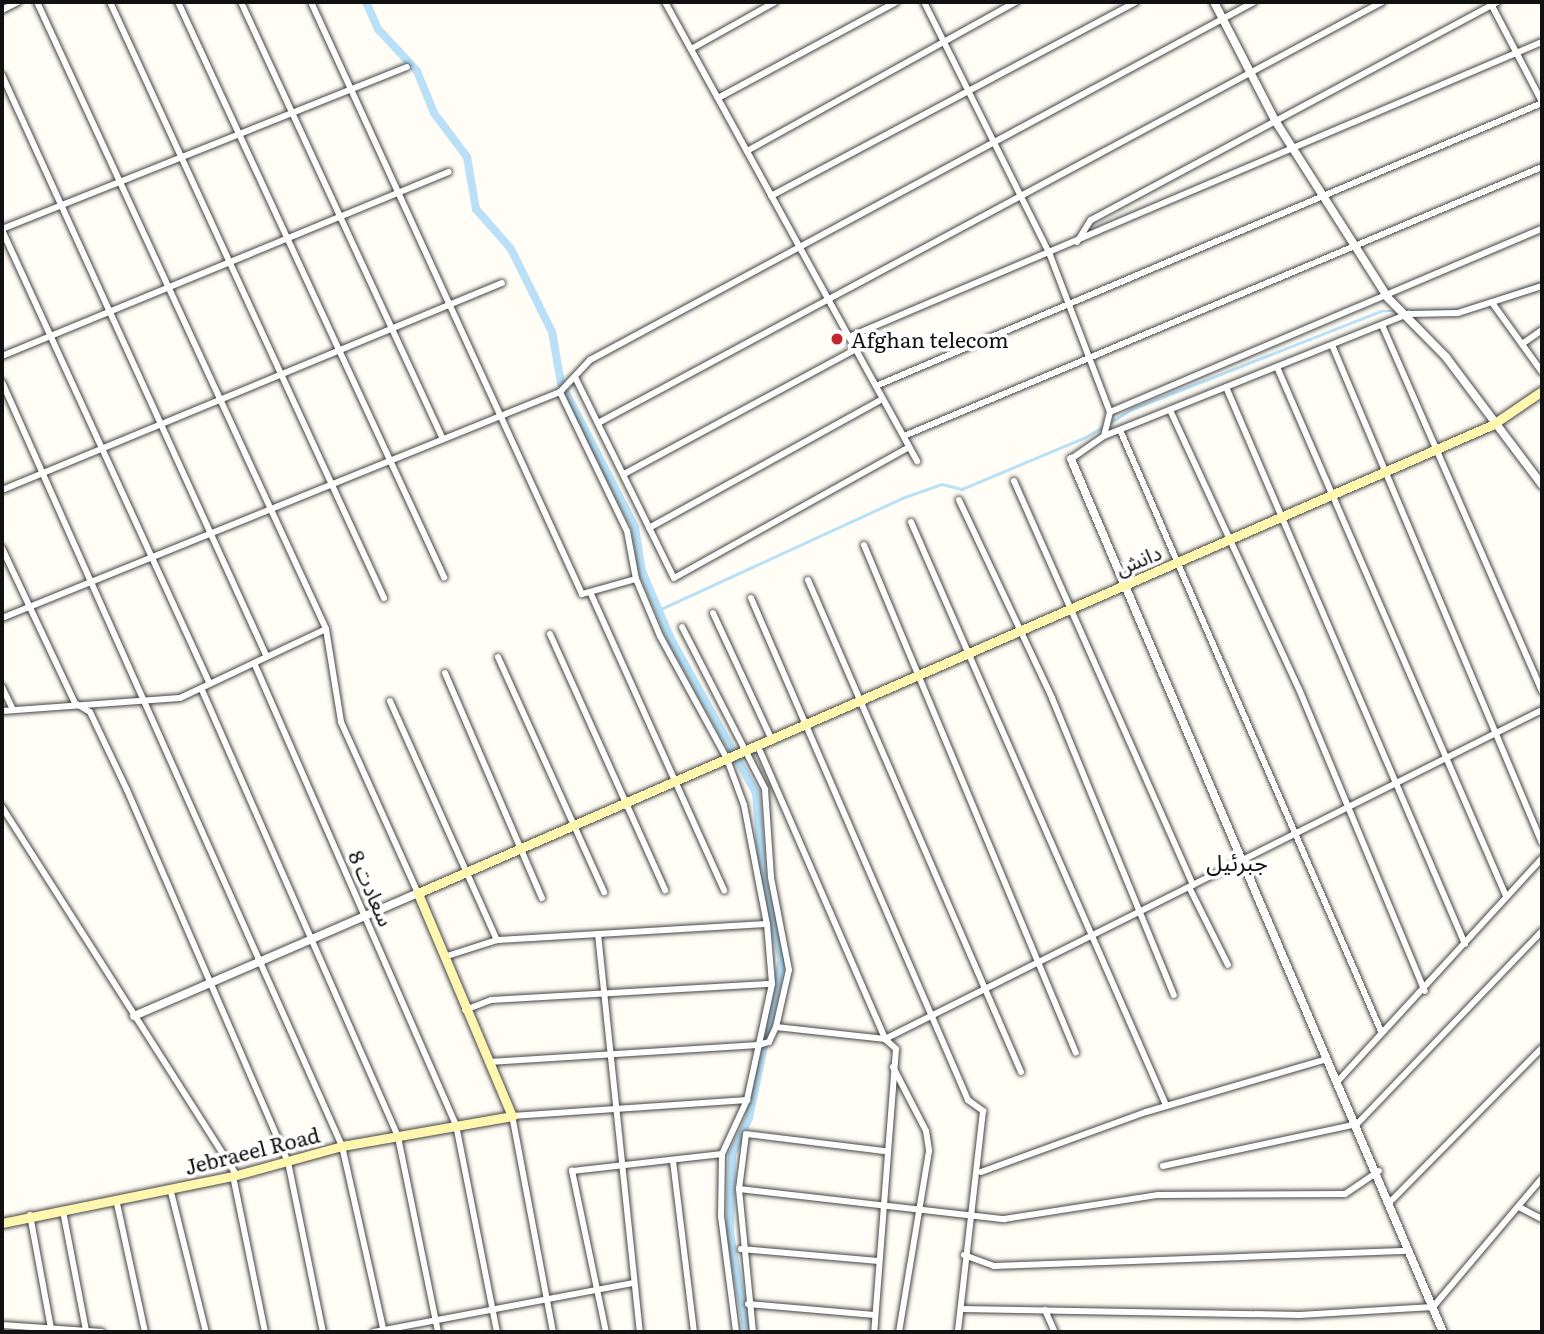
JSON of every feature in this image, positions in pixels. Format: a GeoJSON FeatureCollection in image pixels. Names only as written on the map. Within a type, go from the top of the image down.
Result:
{"type":"FeatureCollection","features":[{"type":"Feature","properties":{"kind":"main road","name":"دانش"},"geometry":{"type":"LineString","coordinates":[[418,892],[469,872],[575,822],[727,759],[1019,627],[1177,562],[1333,491],[1492,425],[1542,391]]}},
{"type":"Feature","properties":{"kind":"main road"},"geometry":{"type":"LineString","coordinates":[[418,892],[465,1010],[512,1116]]}},
{"type":"Feature","properties":{"kind":"main road","name":"Jebraeel Road"},"geometry":{"type":"LineString","coordinates":[[2,1223],[30,1215],[63,1211],[235,1175],[341,1146],[512,1116]]}},
{"type":"Feature","properties":{"kind":"street"},"geometry":{"type":"LineString","coordinates":[[2,10],[18,2]]}},
{"type":"Feature","properties":{"kind":"street"},"geometry":{"type":"LineString","coordinates":[[37,2],[326,629],[341,722],[418,892],[261,964],[134,1016]]}},
{"type":"Feature","properties":{"kind":"street"},"geometry":{"type":"LineString","coordinates":[[110,2],[384,598]]}},
{"type":"Feature","properties":{"kind":"street"},"geometry":{"type":"LineString","coordinates":[[178,2],[338,349],[386,460],[444,577]]}},
{"type":"Feature","properties":{"kind":"street"},"geometry":{"type":"LineString","coordinates":[[241,2],[443,439]]}},
{"type":"Feature","properties":{"kind":"street"},"geometry":{"type":"LineString","coordinates":[[311,2],[582,594],[591,594],[636,579]]}},
{"type":"Feature","properties":{"kind":"street"},"geometry":{"type":"LineString","coordinates":[[665,2],[917,461]]}},
{"type":"Feature","properties":{"kind":"street"},"geometry":{"type":"LineString","coordinates":[[691,49],[775,2]]}},
{"type":"Feature","properties":{"kind":"street"},"geometry":{"type":"LineString","coordinates":[[718,98],[896,2]]}},
{"type":"Feature","properties":{"kind":"street"},"geometry":{"type":"LineString","coordinates":[[924,2],[1050,255],[1110,412],[1104,436]]}},
{"type":"Feature","properties":{"kind":"street"},"geometry":{"type":"LineString","coordinates":[[747,151],[1016,2]]}},
{"type":"Feature","properties":{"kind":"street"},"geometry":{"type":"LineString","coordinates":[[772,196],[1136,2]]}},
{"type":"Feature","properties":{"kind":"street"},"geometry":{"type":"LineString","coordinates":[[1214,2],[1276,122],[1354,249],[1390,301],[1408,314],[1492,425],[1542,485]]}},
{"type":"Feature","properties":{"kind":"street"},"geometry":{"type":"LineString","coordinates":[[2,618],[92,578],[210,535],[333,485],[386,460],[560,392],[590,360],[1254,2]]}},
{"type":"Feature","properties":{"kind":"street"},"geometry":{"type":"LineString","coordinates":[[600,422],[1382,2]]}},
{"type":"Feature","properties":{"kind":"street"},"geometry":{"type":"LineString","coordinates":[[876,386],[1071,307],[1322,200],[1542,102],[1493,3],[1091,220],[1076,243]]}},
{"type":"Feature","properties":{"kind":"street"},"geometry":{"type":"LineString","coordinates":[[849,337],[1050,255],[1542,43]]}},
{"type":"Feature","properties":{"kind":"street"},"geometry":{"type":"LineString","coordinates":[[210,684],[105,447],[51,338],[2,229],[117,179],[407,67]]}},
{"type":"Feature","properties":{"kind":"street"},"geometry":{"type":"LineString","coordinates":[[2,75],[266,655]]}},
{"type":"Feature","properties":{"kind":"street"},"geometry":{"type":"LineString","coordinates":[[904,436],[1091,360],[1542,167]]}},
{"type":"Feature","properties":{"kind":"street"},"geometry":{"type":"LineString","coordinates":[[2,356],[111,314],[449,172]]}},
{"type":"Feature","properties":{"kind":"street"},"geometry":{"type":"LineString","coordinates":[[1110,412],[1390,301],[1542,229]]}},
{"type":"Feature","properties":{"kind":"street"},"geometry":{"type":"LineString","coordinates":[[2,490],[447,302],[502,283]]}},
{"type":"Feature","properties":{"kind":"street"},"geometry":{"type":"LineString","coordinates":[[1443,1332],[1409,1251],[1392,1200],[1240,861],[1071,459],[1104,436],[1408,314],[1458,313],[1493,304],[1542,286]]}},
{"type":"Feature","properties":{"kind":"street"},"geometry":{"type":"LineString","coordinates":[[1493,304],[1542,372]]}},
{"type":"Feature","properties":{"kind":"street"},"geometry":{"type":"LineString","coordinates":[[1382,325],[1438,446],[1542,692]]}},
{"type":"Feature","properties":{"kind":"street"},"geometry":{"type":"LineString","coordinates":[[1522,344],[1542,330]]}},
{"type":"Feature","properties":{"kind":"street"},"geometry":{"type":"LineString","coordinates":[[1332,345],[1542,843]]}},
{"type":"Feature","properties":{"kind":"street"},"geometry":{"type":"LineString","coordinates":[[624,474],[856,349]]}},
{"type":"Feature","properties":{"kind":"street"},"geometry":{"type":"LineString","coordinates":[[1277,367],[1333,491],[1506,896]]}},
{"type":"Feature","properties":{"kind":"street"},"geometry":{"type":"LineString","coordinates":[[575,377],[600,422],[649,528],[676,578],[909,447]]}},
{"type":"Feature","properties":{"kind":"street"},"geometry":{"type":"LineString","coordinates":[[2,382],[92,578],[141,696],[341,1146],[383,1331]]}},
{"type":"Feature","properties":{"kind":"street"},"geometry":{"type":"LineString","coordinates":[[1226,387],[1465,944]]}},
{"type":"Feature","properties":{"kind":"street"},"geometry":{"type":"LineString","coordinates":[[560,392],[627,531],[636,579],[727,759],[744,805],[767,923],[772,984],[747,1100],[722,1154],[721,1216],[736,1332]]}},
{"type":"Feature","properties":{"kind":"street"},"geometry":{"type":"LineString","coordinates":[[649,528],[883,399]]}},
{"type":"Feature","properties":{"kind":"street"},"geometry":{"type":"LineString","coordinates":[[1170,410],[1299,689],[1345,809],[1425,991]]}},
{"type":"Feature","properties":{"kind":"street"},"geometry":{"type":"LineString","coordinates":[[1120,430],[1381,1031]]}},
{"type":"Feature","properties":{"kind":"street"},"geometry":{"type":"LineString","coordinates":[[1014,481],[1073,606],[1191,886],[1228,965]]}},
{"type":"Feature","properties":{"kind":"street"},"geometry":{"type":"LineString","coordinates":[[959,500],[1019,627],[1142,911],[1174,995]]}},
{"type":"Feature","properties":{"kind":"street"},"geometry":{"type":"LineString","coordinates":[[911,522],[1088,939],[1123,1014],[1135,1025],[1166,1105]]}},
{"type":"Feature","properties":{"kind":"street"},"geometry":{"type":"LineString","coordinates":[[864,545],[915,676],[1076,1053]]}},
{"type":"Feature","properties":{"kind":"street"},"geometry":{"type":"LineString","coordinates":[[2,548],[75,703],[95,723],[288,1162],[323,1332]]}},
{"type":"Feature","properties":{"kind":"street"},"geometry":{"type":"LineString","coordinates":[[808,580],[1021,1072]]}},
{"type":"Feature","properties":{"kind":"street"},"geometry":{"type":"LineString","coordinates":[[591,594],[724,890]]}},
{"type":"Feature","properties":{"kind":"street"},"geometry":{"type":"LineString","coordinates":[[751,598],[808,722],[968,1100],[983,1111],[981,1172],[964,1255],[962,1309],[958,1332]]}},
{"type":"Feature","properties":{"kind":"street"},"geometry":{"type":"LineString","coordinates":[[713,613],[771,738]]}},
{"type":"Feature","properties":{"kind":"street"},"geometry":{"type":"LineString","coordinates":[[489,1062],[611,1049],[758,1045],[769,1042],[776,1027],[789,970],[784,922],[771,877],[765,789],[742,751],[682,627]]}},
{"type":"Feature","properties":{"kind":"street"},"geometry":{"type":"LineString","coordinates":[[2,712],[141,696],[180,698],[255,665],[266,655],[326,629]]}},
{"type":"Feature","properties":{"kind":"street"},"geometry":{"type":"LineString","coordinates":[[550,634],[627,800],[665,890]]}},
{"type":"Feature","properties":{"kind":"street"},"geometry":{"type":"LineString","coordinates":[[498,657],[575,822],[604,892]]}},
{"type":"Feature","properties":{"kind":"street","name":"سعادت 8"},"geometry":{"type":"LineString","coordinates":[[255,665],[456,1125],[498,1332]]}},
{"type":"Feature","properties":{"kind":"street"},"geometry":{"type":"LineString","coordinates":[[445,673],[524,845],[542,898]]}},
{"type":"Feature","properties":{"kind":"street"},"geometry":{"type":"LineString","coordinates":[[2,687],[13,709]]}},
{"type":"Feature","properties":{"kind":"street"},"geometry":{"type":"LineString","coordinates":[[202,690],[398,1137],[438,1332]]}},
{"type":"Feature","properties":{"kind":"street"},"geometry":{"type":"LineString","coordinates":[[390,701],[469,872],[497,940]]}},
{"type":"Feature","properties":{"kind":"street"},"geometry":{"type":"LineString","coordinates":[[776,1027],[886,1039],[988,991],[1542,710]]}},
{"type":"Feature","properties":{"kind":"street"},"geometry":{"type":"LineString","coordinates":[[757,744],[886,1039],[896,1049],[885,1151],[874,1332]]}},
{"type":"Feature","properties":{"kind":"street"},"geometry":{"type":"LineString","coordinates":[[2,807],[235,1175],[265,1332]]}},
{"type":"Feature","properties":{"kind":"street"},"geometry":{"type":"LineString","coordinates":[[1338,1081],[1381,1031],[1425,991],[1542,858]]}},
{"type":"Feature","properties":{"kind":"street"},"geometry":{"type":"LineString","coordinates":[[444,957],[497,940],[767,923]]}},
{"type":"Feature","properties":{"kind":"street"},"geometry":{"type":"LineString","coordinates":[[1163,1166],[1357,1124],[1542,931]]}},
{"type":"Feature","properties":{"kind":"street"},"geometry":{"type":"LineString","coordinates":[[598,934],[611,1049],[614,1110],[640,1332]]}},
{"type":"Feature","properties":{"kind":"street"},"geometry":{"type":"LineString","coordinates":[[465,1010],[491,1000],[772,984]]}},
{"type":"Feature","properties":{"kind":"street"},"geometry":{"type":"LineString","coordinates":[[1392,1200],[1542,1048]]}},
{"type":"Feature","properties":{"kind":"street"},"geometry":{"type":"LineString","coordinates":[[981,1172],[1166,1105],[1328,1059]]}},
{"type":"Feature","properties":{"kind":"street"},"geometry":{"type":"LineString","coordinates":[[893,1067],[926,1131],[899,1332]]}},
{"type":"Feature","properties":{"kind":"street"},"geometry":{"type":"LineString","coordinates":[[553,1332],[512,1116],[747,1100]]}},
{"type":"Feature","properties":{"kind":"street"},"geometry":{"type":"LineString","coordinates":[[753,1332],[741,1249],[739,1189],[746,1135],[885,1151]]}},
{"type":"Feature","properties":{"kind":"street"},"geometry":{"type":"LineString","coordinates":[[606,1332],[572,1171],[722,1154]]}},
{"type":"Feature","properties":{"kind":"street"},"geometry":{"type":"LineString","coordinates":[[673,1161],[694,1332]]}},
{"type":"Feature","properties":{"kind":"street"},"geometry":{"type":"LineString","coordinates":[[739,1189],[917,1206],[1004,1219],[1158,1195],[1345,1194],[1379,1171]]}},
{"type":"Feature","properties":{"kind":"street"},"geometry":{"type":"LineString","coordinates":[[962,1309],[1299,1315],[1433,1307],[1542,1178]]}},
{"type":"Feature","properties":{"kind":"street"},"geometry":{"type":"LineString","coordinates":[[170,1188],[205,1332]]}},
{"type":"Feature","properties":{"kind":"street"},"geometry":{"type":"LineString","coordinates":[[116,1199],[145,1332]]}},
{"type":"Feature","properties":{"kind":"street"},"geometry":{"type":"LineString","coordinates":[[1518,1207],[1542,1220]]}},
{"type":"Feature","properties":{"kind":"street"},"geometry":{"type":"LineString","coordinates":[[63,1211],[86,1331]]}},
{"type":"Feature","properties":{"kind":"street"},"geometry":{"type":"LineString","coordinates":[[30,1215],[51,1328]]}},
{"type":"Feature","properties":{"kind":"street"},"geometry":{"type":"LineString","coordinates":[[741,1249],[878,1261]]}},
{"type":"Feature","properties":{"kind":"street"},"geometry":{"type":"LineString","coordinates":[[964,1255],[994,1266],[1409,1251]]}},
{"type":"Feature","properties":{"kind":"street"},"geometry":{"type":"LineString","coordinates":[[374,1332],[546,1297],[633,1283]]}},
{"type":"Feature","properties":{"kind":"street"},"geometry":{"type":"LineString","coordinates":[[748,1304],[874,1315]]}},
{"type":"Feature","properties":{"kind":"street"},"geometry":{"type":"LineString","coordinates":[[1045,1310],[1055,1332]]}},
{"type":"Feature","properties":{"kind":"street"},"geometry":{"type":"LineString","coordinates":[[2,1325],[102,1332]]}},
{"type":"Feature","properties":{"kind":"waterway"},"geometry":{"type":"LineString","coordinates":[[366,2],[378,29],[417,71],[434,113],[467,157],[476,209],[511,249],[552,332],[561,383],[635,527],[642,571],[671,639],[756,793],[763,881],[782,960],[749,1118],[732,1154],[730,1233],[747,1332]]}},
{"type":"Feature","properties":{"kind":"waterway"},"geometry":{"type":"LineString","coordinates":[[1507,294],[1542,282]]}},
{"type":"Feature","properties":{"kind":"waterway"},"geometry":{"type":"LineString","coordinates":[[1405,311],[1461,310]]}},
{"type":"Feature","properties":{"kind":"waterway"},"geometry":{"type":"LineString","coordinates":[[661,609],[902,498],[942,484],[962,489],[1086,437],[1132,409],[1381,311],[1398,311]]}},
{"type":"Feature","properties":{"kind":"place","name":"Afghan telecom"},"geometry":{"type":"Point","coordinates":[837,339]}},
{"type":"Feature","properties":{"kind":"district","name":"جبرئیل"},"geometry":{"type":"Point","coordinates":[1237,861]}}]}
